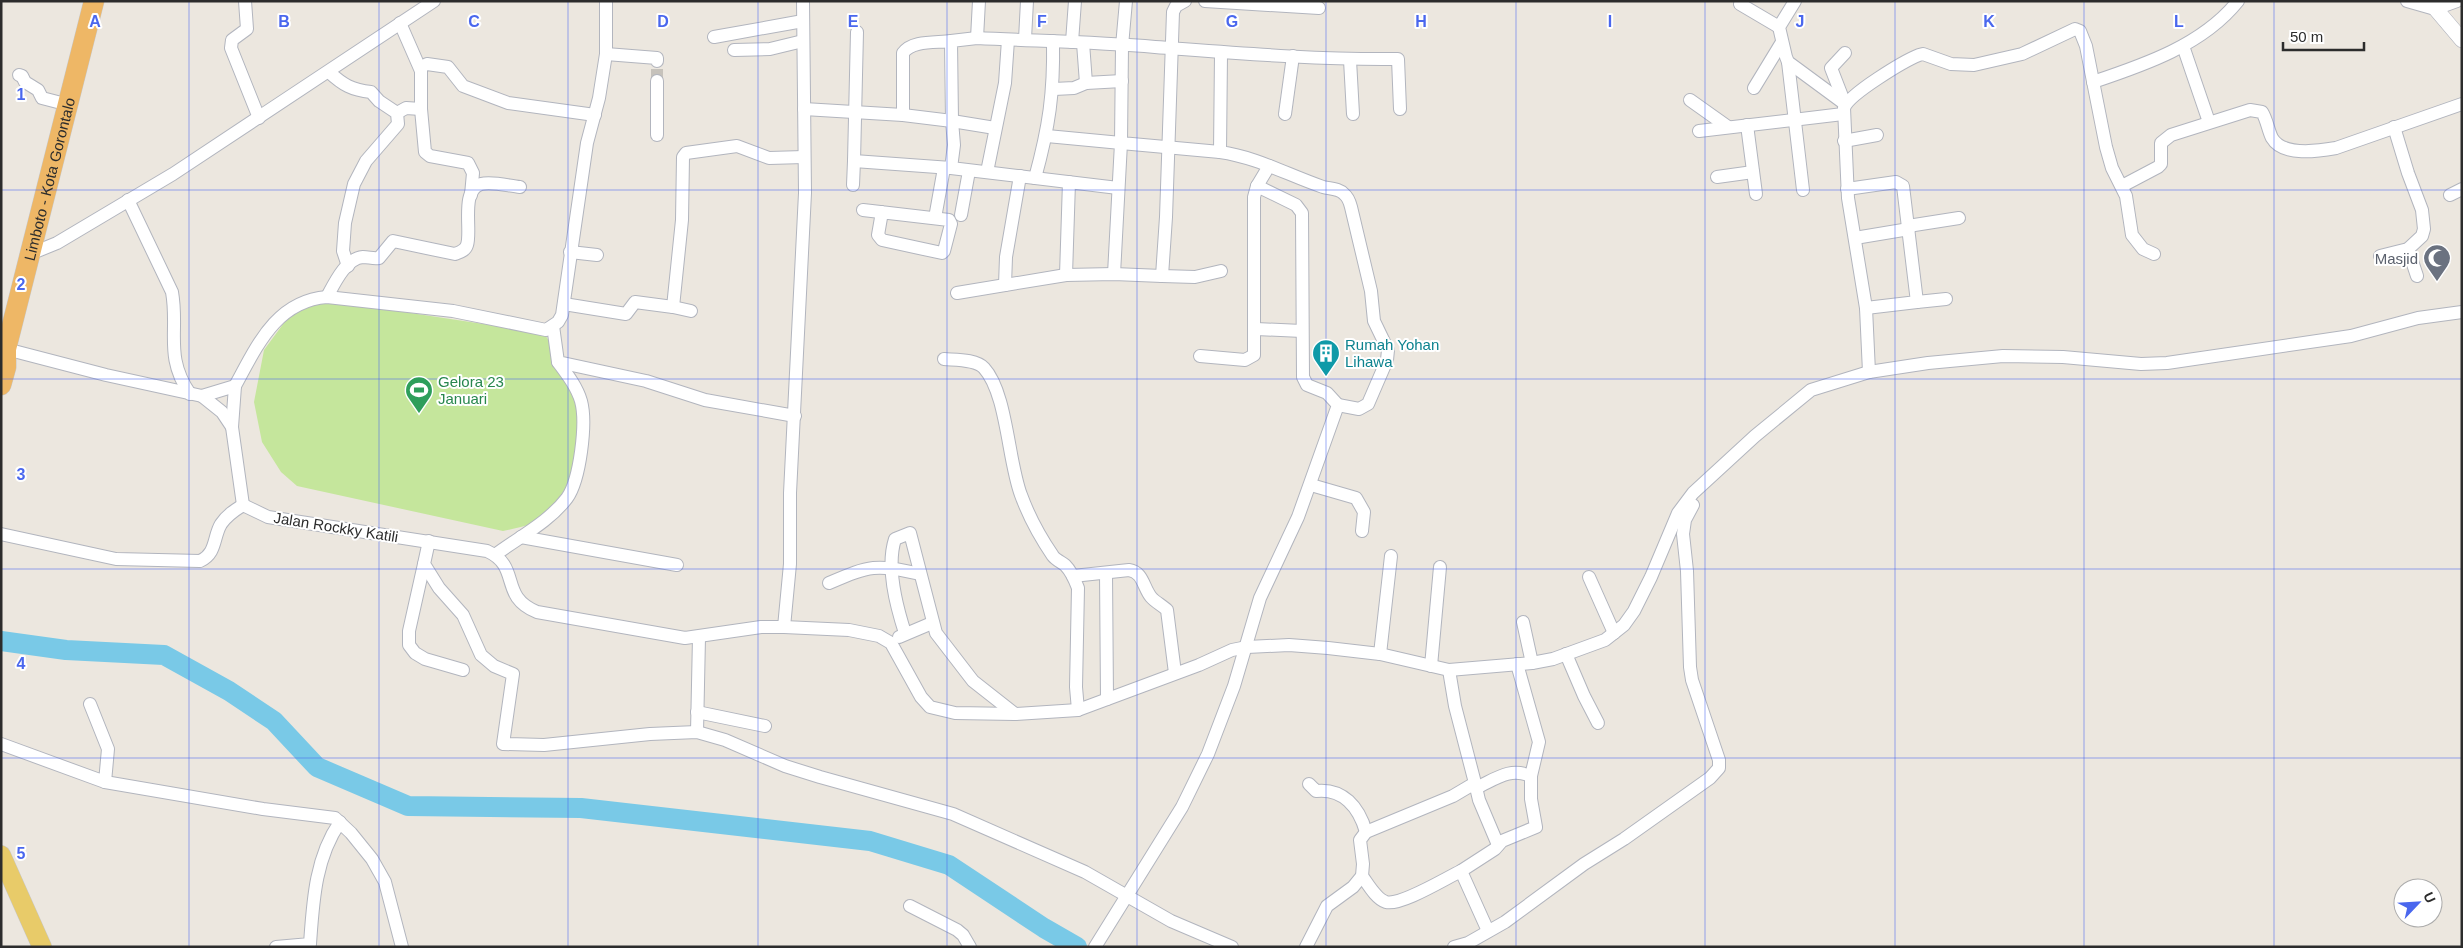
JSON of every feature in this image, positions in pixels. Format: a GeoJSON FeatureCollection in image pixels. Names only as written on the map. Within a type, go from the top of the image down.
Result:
{"type":"FeatureCollection","features":[{"type":"Feature","properties":{"kind":"highway","name":"Limboto - Kota Gorontalo"},"geometry":{"type":"LineString","coordinates":[[1,385],[6,367],[4,353],[69,105],[94,1]]}},
{"type":"Feature","properties":{"kind":"main road"},"geometry":{"type":"LineString","coordinates":[[1,855],[42,947]]}},
{"type":"Feature","properties":{"kind":"street"},"geometry":{"type":"LineString","coordinates":[[245,1],[247,29],[232,40],[231,48],[259,118]]}},
{"type":"Feature","properties":{"kind":"street"},"geometry":{"type":"LineString","coordinates":[[30,254],[57,243],[173,174],[434,1]]}},
{"type":"Feature","properties":{"kind":"street"},"geometry":{"type":"LineString","coordinates":[[1,534],[116,559],[200,561],[209,555],[222,523],[243,505],[232,427],[235,386],[272,323],[293,307],[311,298],[327,297],[454,311],[546,330],[553,326],[562,315],[587,143],[595,115],[606,54],[606,1]]}},
{"type":"Feature","properties":{"kind":"street"},"geometry":{"type":"LineString","coordinates":[[784,627],[790,564],[790,493],[803,270],[803,1]]}},
{"type":"Feature","properties":{"kind":"street"},"geometry":{"type":"LineString","coordinates":[[977,38],[980,1]]}},
{"type":"Feature","properties":{"kind":"street"},"geometry":{"type":"LineString","coordinates":[[1025,40],[1027,1]]}},
{"type":"Feature","properties":{"kind":"street"},"geometry":{"type":"LineString","coordinates":[[1075,1],[1077,42],[1086,83]]}},
{"type":"Feature","properties":{"kind":"street"},"geometry":{"type":"LineString","coordinates":[[1114,274],[1121,143],[1122,46],[1126,1]]}},
{"type":"Feature","properties":{"kind":"street"},"geometry":{"type":"LineString","coordinates":[[1162,276],[1169,148],[1173,12],[1176,6],[1185,1]]}},
{"type":"Feature","properties":{"kind":"street"},"geometry":{"type":"LineString","coordinates":[[1205,1],[1319,8]]}},
{"type":"Feature","properties":{"kind":"street"},"geometry":{"type":"LineString","coordinates":[[1795,1],[1780,27],[1788,62],[1803,190]]}},
{"type":"Feature","properties":{"kind":"street"},"geometry":{"type":"LineString","coordinates":[[2093,82],[2183,46],[2208,30],[2238,1]]}},
{"type":"Feature","properties":{"kind":"street"},"geometry":{"type":"LineString","coordinates":[[2407,1],[2432,5],[2457,1]]}},
{"type":"Feature","properties":{"kind":"street"},"geometry":{"type":"LineString","coordinates":[[1740,4],[1780,27]]}},
{"type":"Feature","properties":{"kind":"street"},"geometry":{"type":"LineString","coordinates":[[2432,5],[2462,40]]}},
{"type":"Feature","properties":{"kind":"street"},"geometry":{"type":"LineString","coordinates":[[714,37],[803,21]]}},
{"type":"Feature","properties":{"kind":"street"},"geometry":{"type":"LineString","coordinates":[[327,297],[354,260],[363,257],[379,258],[394,241],[455,254],[463,251],[467,245],[467,214],[473,173],[468,163],[430,156],[425,152],[420,71],[400,23]]}},
{"type":"Feature","properties":{"kind":"street"},"geometry":{"type":"LineString","coordinates":[[1700,131],[1794,119],[1844,109],[1869,85],[1919,55],[1928,55],[1951,64],[1974,65],[2022,54],[2075,29],[2083,36],[2106,147],[2112,168],[2122,186],[2129,212],[2132,235],[2143,249],[2154,254]]}},
{"type":"Feature","properties":{"kind":"street"},"geometry":{"type":"LineString","coordinates":[[853,185],[857,32]]}},
{"type":"Feature","properties":{"kind":"street"},"geometry":{"type":"LineString","coordinates":[[904,115],[903,53],[906,49],[915,45],[977,38],[1077,42],[1222,54],[1350,60],[1398,59],[1400,109]]}},
{"type":"Feature","properties":{"kind":"street"},"geometry":{"type":"LineString","coordinates":[[734,50],[770,49],[803,40]]}},
{"type":"Feature","properties":{"kind":"street"},"geometry":{"type":"LineString","coordinates":[[986,172],[1005,83],[1008,40]]}},
{"type":"Feature","properties":{"kind":"street"},"geometry":{"type":"LineString","coordinates":[[935,218],[954,145],[951,41]]}},
{"type":"Feature","properties":{"kind":"street"},"geometry":{"type":"LineString","coordinates":[[1035,178],[1047,136],[1054,89],[1053,41]]}},
{"type":"Feature","properties":{"kind":"street"},"geometry":{"type":"LineString","coordinates":[[1754,88],[1782,42]]}},
{"type":"Feature","properties":{"kind":"street"},"geometry":{"type":"LineString","coordinates":[[2183,46],[2209,122]]}},
{"type":"Feature","properties":{"kind":"street"},"geometry":{"type":"LineString","coordinates":[[1844,53],[1831,68],[1844,109],[1847,189],[1866,308],[1869,372]]}},
{"type":"Feature","properties":{"kind":"street"},"geometry":{"type":"LineString","coordinates":[[606,54],[657,58],[657,61]]}},
{"type":"Feature","properties":{"kind":"street"},"geometry":{"type":"LineString","coordinates":[[1220,152],[1222,54]]}},
{"type":"Feature","properties":{"kind":"street"},"geometry":{"type":"LineString","coordinates":[[1285,114],[1293,56]]}},
{"type":"Feature","properties":{"kind":"street"},"geometry":{"type":"LineString","coordinates":[[1350,60],[1353,114]]}},
{"type":"Feature","properties":{"kind":"street"},"geometry":{"type":"LineString","coordinates":[[1788,62],[1844,109]]}},
{"type":"Feature","properties":{"kind":"street"},"geometry":{"type":"LineString","coordinates":[[420,71],[425,64],[448,67],[463,86],[508,103],[595,115]]}},
{"type":"Feature","properties":{"kind":"street"},"geometry":{"type":"LineString","coordinates":[[329,72],[342,84],[355,90],[371,92],[379,101],[397,113]]}},
{"type":"Feature","properties":{"kind":"street"},"geometry":{"type":"LineString","coordinates":[[19,75],[22,76],[27,85],[38,90],[42,98],[69,105]]}},
{"type":"Feature","properties":{"kind":"street"},"geometry":{"type":"LineString","coordinates":[[657,81],[657,135]]}},
{"type":"Feature","properties":{"kind":"street"},"geometry":{"type":"LineString","coordinates":[[1054,89],[1074,88],[1086,83],[1122,81]]}},
{"type":"Feature","properties":{"kind":"street"},"geometry":{"type":"LineString","coordinates":[[1690,100],[1728,127]]}},
{"type":"Feature","properties":{"kind":"street"},"geometry":{"type":"LineString","coordinates":[[2122,186],[2161,164],[2160,150],[2164,140],[2171,135],[2209,122],[2257,110],[2264,115],[2272,137],[2280,146],[2294,150],[2316,151],[2336,148],[2462,104]]}},
{"type":"Feature","properties":{"kind":"street"},"geometry":{"type":"LineString","coordinates":[[397,113],[406,108],[421,109]]}},
{"type":"Feature","properties":{"kind":"street"},"geometry":{"type":"LineString","coordinates":[[804,109],[904,115],[995,128]]}},
{"type":"Feature","properties":{"kind":"street"},"geometry":{"type":"LineString","coordinates":[[348,266],[343,251],[345,223],[354,184],[366,161],[398,124],[397,113]]}},
{"type":"Feature","properties":{"kind":"street"},"geometry":{"type":"LineString","coordinates":[[1747,124],[1756,194]]}},
{"type":"Feature","properties":{"kind":"street"},"geometry":{"type":"LineString","coordinates":[[2380,256],[2408,249],[2422,236],[2424,230],[2422,210],[2394,127]]}},
{"type":"Feature","properties":{"kind":"street"},"geometry":{"type":"LineString","coordinates":[[1844,141],[1877,135]]}},
{"type":"Feature","properties":{"kind":"street"},"geometry":{"type":"LineString","coordinates":[[1047,136],[1235,154],[1323,187],[1339,190],[1352,207],[1371,292],[1374,321],[1388,350],[1387,360],[1368,404],[1359,409],[1338,405],[1327,393],[1304,382],[1302,213],[1296,205],[1257,186]]}},
{"type":"Feature","properties":{"kind":"street"},"geometry":{"type":"LineString","coordinates":[[673,307],[682,220],[683,157],[686,154],[736,146],[780,160],[804,157]]}},
{"type":"Feature","properties":{"kind":"street"},"geometry":{"type":"LineString","coordinates":[[854,161],[947,168],[1118,188]]}},
{"type":"Feature","properties":{"kind":"street"},"geometry":{"type":"LineString","coordinates":[[1200,356],[1245,360],[1251,358],[1255,352],[1254,197],[1257,186],[1269,166]]}},
{"type":"Feature","properties":{"kind":"street"},"geometry":{"type":"LineString","coordinates":[[961,215],[969,171]]}},
{"type":"Feature","properties":{"kind":"street"},"geometry":{"type":"LineString","coordinates":[[1717,177],[1753,172]]}},
{"type":"Feature","properties":{"kind":"street"},"geometry":{"type":"LineString","coordinates":[[1005,285],[1006,257],[1020,176]]}},
{"type":"Feature","properties":{"kind":"street"},"geometry":{"type":"LineString","coordinates":[[1066,275],[1069,182]]}},
{"type":"Feature","properties":{"kind":"street"},"geometry":{"type":"LineString","coordinates":[[470,197],[476,186],[483,183],[520,187]]}},
{"type":"Feature","properties":{"kind":"street"},"geometry":{"type":"LineString","coordinates":[[1847,189],[1900,183],[1903,186],[1917,302]]}},
{"type":"Feature","properties":{"kind":"street"},"geometry":{"type":"LineString","coordinates":[[128,200],[172,292],[175,306],[174,358],[179,376],[196,395],[222,412],[232,427]]}},
{"type":"Feature","properties":{"kind":"street"},"geometry":{"type":"LineString","coordinates":[[863,210],[882,212],[935,218],[949,220],[951,224],[946,248],[942,252],[882,240],[878,235],[882,212]]}},
{"type":"Feature","properties":{"kind":"street"},"geometry":{"type":"LineString","coordinates":[[1855,238],[1959,218]]}},
{"type":"Feature","properties":{"kind":"street"},"geometry":{"type":"LineString","coordinates":[[2408,249],[2417,276]]}},
{"type":"Feature","properties":{"kind":"street"},"geometry":{"type":"LineString","coordinates":[[570,252],[597,255]]}},
{"type":"Feature","properties":{"kind":"street"},"geometry":{"type":"LineString","coordinates":[[957,293],[1066,275],[1114,274],[1195,277],[1221,271]]}},
{"type":"Feature","properties":{"kind":"street"},"geometry":{"type":"LineString","coordinates":[[1866,308],[1946,299]]}},
{"type":"Feature","properties":{"kind":"street"},"geometry":{"type":"LineString","coordinates":[[564,304],[626,314],[635,302],[691,310]]}},
{"type":"Feature","properties":{"kind":"street"},"geometry":{"type":"LineString","coordinates":[[553,326],[558,362],[570,379],[581,402],[583,419],[576,476],[567,498],[541,523],[495,555],[504,564],[516,598],[522,605],[537,612],[667,636],[698,637],[746,629],[784,627],[849,630],[879,636],[890,643],[917,690],[930,706],[955,713],[1015,714],[1078,710],[1199,665],[1232,650],[1246,647],[1289,646],[1380,654],[1449,670],[1532,663],[1566,654],[1599,642],[1614,633],[1634,611],[1678,513],[1693,493],[1755,436],[1811,390],[1869,372],[1928,363],[2003,356],[2063,357],[2141,364],[2167,363],[2332,339],[2418,318],[2462,312]]}},
{"type":"Feature","properties":{"kind":"street"},"geometry":{"type":"LineString","coordinates":[[1256,329],[1302,331]]}},
{"type":"Feature","properties":{"kind":"street"},"geometry":{"type":"LineString","coordinates":[[4,353],[196,395],[235,386]]}},
{"type":"Feature","properties":{"kind":"street"},"geometry":{"type":"LineString","coordinates":[[944,359],[974,363],[983,367],[987,373],[995,388],[1013,470],[1021,496],[1036,528],[1055,558],[1066,566],[1078,588],[1076,686],[1078,710]]}},
{"type":"Feature","properties":{"kind":"street"},"geometry":{"type":"LineString","coordinates":[[558,362],[646,381],[705,400],[795,416]]}},
{"type":"Feature","properties":{"kind":"street"},"geometry":{"type":"LineString","coordinates":[[1098,943],[1126,894],[1182,807],[1200,773],[1234,686],[1260,598],[1298,517],[1338,405]]}},
{"type":"Feature","properties":{"kind":"street"},"geometry":{"type":"LineString","coordinates":[[1454,947],[1468,943],[1488,931],[1710,778],[1719,768],[1719,760],[1692,680],[1690,667],[1688,572],[1683,534],[1688,513],[1722,467]]}},
{"type":"Feature","properties":{"kind":"street"},"geometry":{"type":"LineString","coordinates":[[1310,486],[1356,498],[1364,512],[1362,531]]}},
{"type":"Feature","properties":{"kind":"street","name":"Jalan Rockky Katili"},"geometry":{"type":"LineString","coordinates":[[243,505],[268,517],[429,541],[487,551],[495,555]]}},
{"type":"Feature","properties":{"kind":"street"},"geometry":{"type":"LineString","coordinates":[[905,633],[898,610],[891,552],[895,539],[910,532],[936,633],[973,680],[1015,714]]}},
{"type":"Feature","properties":{"kind":"street"},"geometry":{"type":"LineString","coordinates":[[521,537],[676,565]]}},
{"type":"Feature","properties":{"kind":"street"},"geometry":{"type":"LineString","coordinates":[[429,541],[409,631],[409,645],[415,654],[425,659],[463,670]]}},
{"type":"Feature","properties":{"kind":"street"},"geometry":{"type":"LineString","coordinates":[[1380,654],[1390,556]]}},
{"type":"Feature","properties":{"kind":"street"},"geometry":{"type":"LineString","coordinates":[[424,564],[439,588],[463,616],[481,655],[494,666],[513,674],[503,744],[544,745],[650,734],[697,732],[725,740],[785,766],[953,814],[1038,850],[1126,894],[1171,921],[1210,935],[1232,947]]}},
{"type":"Feature","properties":{"kind":"street"},"geometry":{"type":"LineString","coordinates":[[829,583],[852,571],[871,566],[893,568],[920,574]]}},
{"type":"Feature","properties":{"kind":"street"},"geometry":{"type":"LineString","coordinates":[[1431,666],[1440,567]]}},
{"type":"Feature","properties":{"kind":"street"},"geometry":{"type":"LineString","coordinates":[[1073,576],[1135,571],[1141,577],[1153,599],[1167,610],[1175,673]]}},
{"type":"Feature","properties":{"kind":"street"},"geometry":{"type":"LineString","coordinates":[[1106,573],[1107,699]]}},
{"type":"Feature","properties":{"kind":"street"},"geometry":{"type":"LineString","coordinates":[[1588,577],[1614,633]]}},
{"type":"Feature","properties":{"kind":"street"},"geometry":{"type":"LineString","coordinates":[[1523,622],[1532,663]]}},
{"type":"Feature","properties":{"kind":"street"},"geometry":{"type":"LineString","coordinates":[[890,643],[905,633],[932,623]]}},
{"type":"Feature","properties":{"kind":"street"},"geometry":{"type":"LineString","coordinates":[[697,732],[699,687],[698,637]]}},
{"type":"Feature","properties":{"kind":"street"},"geometry":{"type":"LineString","coordinates":[[1566,654],[1598,723]]}},
{"type":"Feature","properties":{"kind":"street"},"geometry":{"type":"LineString","coordinates":[[1362,876],[1378,896],[1386,902],[1391,902],[1419,893],[1461,871],[1512,836],[1536,827],[1531,799],[1531,776],[1539,742],[1517,664]]}},
{"type":"Feature","properties":{"kind":"street"},"geometry":{"type":"LineString","coordinates":[[1449,670],[1455,706],[1476,785],[1498,845]]}},
{"type":"Feature","properties":{"kind":"street"},"geometry":{"type":"LineString","coordinates":[[90,704],[108,749],[105,782]]}},
{"type":"Feature","properties":{"kind":"street"},"geometry":{"type":"LineString","coordinates":[[697,712],[766,726]]}},
{"type":"Feature","properties":{"kind":"street"},"geometry":{"type":"LineString","coordinates":[[1,744],[105,782],[263,809],[320,815],[340,822],[372,859],[385,882],[402,947]]}},
{"type":"Feature","properties":{"kind":"street"},"geometry":{"type":"LineString","coordinates":[[1306,947],[1327,906],[1353,887],[1362,876],[1363,864],[1360,840],[1366,832],[1510,772],[1520,772],[1531,776]]}},
{"type":"Feature","properties":{"kind":"street"},"geometry":{"type":"LineString","coordinates":[[1309,784],[1316,791],[1332,791],[1342,795],[1358,812],[1366,832]]}},
{"type":"Feature","properties":{"kind":"street"},"geometry":{"type":"LineString","coordinates":[[276,947],[310,944],[322,857],[327,841],[340,822]]}},
{"type":"Feature","properties":{"kind":"street"},"geometry":{"type":"LineString","coordinates":[[1461,871],[1488,931]]}},
{"type":"Feature","properties":{"kind":"street"},"geometry":{"type":"LineString","coordinates":[[910,906],[963,934],[970,947]]}},
{"type":"Feature","properties":{"kind":"green space","name":"Gelora 23 Januari"},"geometry":{"type":"Polygon","coordinates":[[[318,299],[544,333],[578,387],[583,409],[583,427],[575,466],[558,500],[546,514],[533,523],[503,531],[297,486],[281,472],[262,442],[254,402],[264,350],[292,312],[318,299]]]}},
{"type":"Feature","properties":{"kind":"waterway"},"geometry":{"type":"LineString","coordinates":[[1,641],[66,650],[164,655],[229,691],[274,721],[317,767],[408,806],[581,808],[870,841],[949,865],[1044,928],[1077,947]]}},
{"type":"Feature","properties":{"kind":"tunnel"},"geometry":{"type":"LineString","coordinates":[[657,61],[657,81]]}},
{"type":"Feature","properties":{"kind":"place","name":"Masjid"},"geometry":{"type":"Point","coordinates":[2437,282]}},
{"type":"Feature","properties":{"kind":"place","name":"Rumah Yohan Lihawa"},"geometry":{"type":"Point","coordinates":[1326,377]}},
{"type":"Feature","properties":{"kind":"place","name":"Gelora 23 Januari"},"geometry":{"type":"Point","coordinates":[419,414]}}]}
